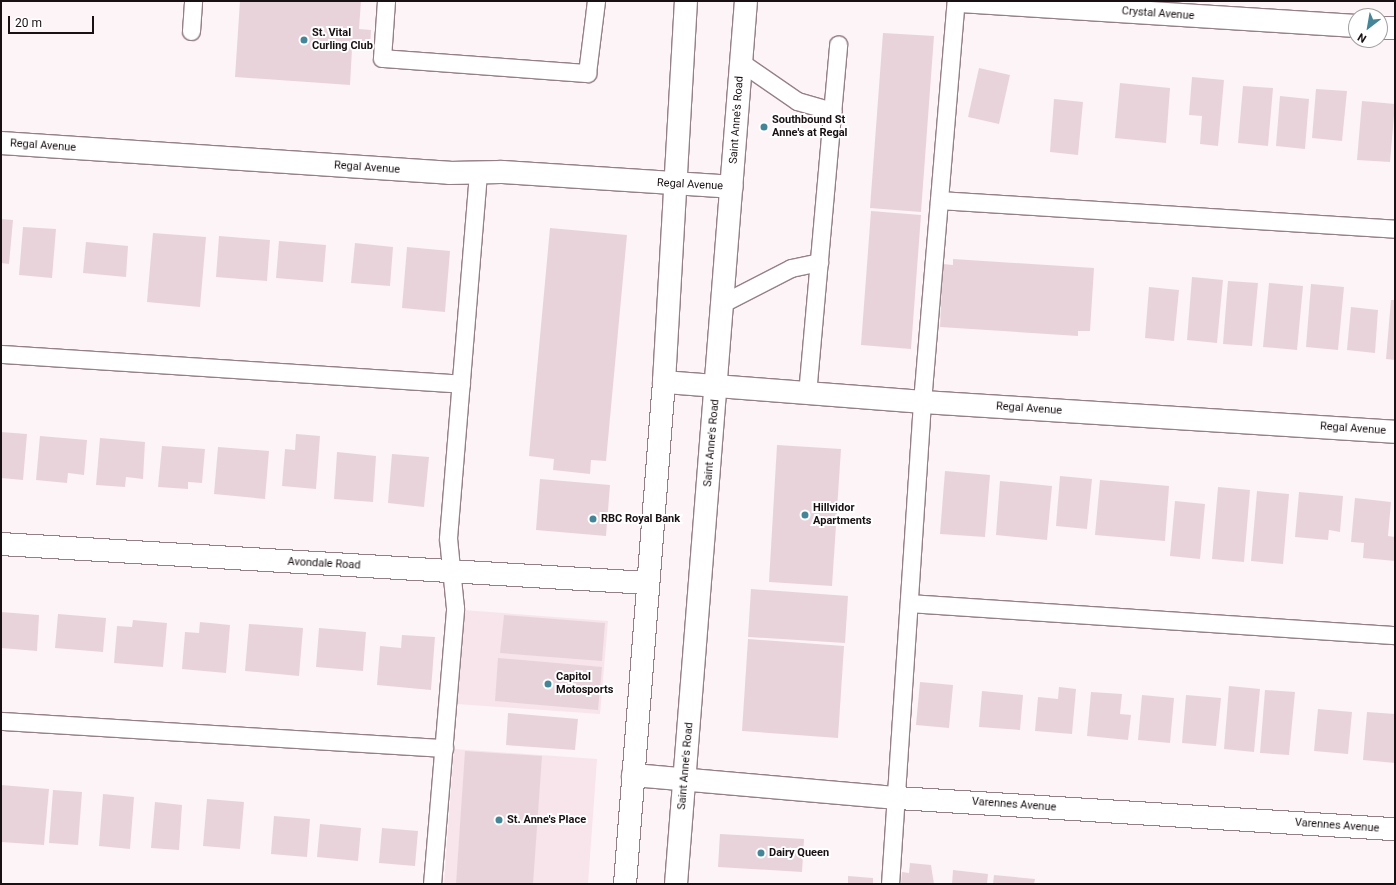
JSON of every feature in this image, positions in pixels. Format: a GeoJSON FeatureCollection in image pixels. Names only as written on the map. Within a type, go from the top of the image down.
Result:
{"type":"FeatureCollection","features":[{"type":"Feature","properties":{"kind":"main road"},"geometry":{"type":"LineString","coordinates":[[625,884],[664,382],[686,1]]}},
{"type":"Feature","properties":{"kind":"main road","name":"Saint Anne's Road"},"geometry":{"type":"LineString","coordinates":[[676,884],[717,387],[746,1]]}},
{"type":"Feature","properties":{"kind":"main road","name":"Crystal Avenue"},"geometry":{"type":"LineString","coordinates":[[960,1],[1348,25]]}},
{"type":"Feature","properties":{"kind":"main road","name":"Regal Avenue"},"geometry":{"type":"LineString","coordinates":[[1,143],[478,173],[502,172],[675,185],[732,187]]}},
{"type":"Feature","properties":{"kind":"main road","name":"Regal Avenue"},"geometry":{"type":"LineString","coordinates":[[664,382],[922,402],[1395,432]]}},
{"type":"Feature","properties":{"kind":"main road","name":"Avondale Road"},"geometry":{"type":"LineString","coordinates":[[1,544],[648,583]]}},
{"type":"Feature","properties":{"kind":"main road","name":"Varennes Avenue"},"geometry":{"type":"LineString","coordinates":[[633,775],[685,781],[898,798],[1395,829]]}},
{"type":"Feature","properties":{"kind":"lane"},"geometry":{"type":"LineString","coordinates":[[191,31],[193,1]]}},
{"type":"Feature","properties":{"kind":"lane"},"geometry":{"type":"LineString","coordinates":[[386,1],[382,58],[587,73],[596,1]]}},
{"type":"Feature","properties":{"kind":"lane"},"geometry":{"type":"LineString","coordinates":[[890,884],[898,798],[922,402],[956,1]]}},
{"type":"Feature","properties":{"kind":"lane"},"geometry":{"type":"LineString","coordinates":[[807,394],[838,44]]}},
{"type":"Feature","properties":{"kind":"lane"},"geometry":{"type":"LineString","coordinates":[[742,63],[797,101],[833,111]]}},
{"type":"Feature","properties":{"kind":"lane"},"geometry":{"type":"LineString","coordinates":[[432,884],[455,608],[453,572],[448,542],[478,173]]}},
{"type":"Feature","properties":{"kind":"lane"},"geometry":{"type":"LineString","coordinates":[[939,200],[1395,229]]}},
{"type":"Feature","properties":{"kind":"lane"},"geometry":{"type":"LineString","coordinates":[[723,302],[791,268],[819,262]]}},
{"type":"Feature","properties":{"kind":"lane"},"geometry":{"type":"LineString","coordinates":[[1,354],[461,384]]}},
{"type":"Feature","properties":{"kind":"lane"},"geometry":{"type":"LineString","coordinates":[[909,603],[1395,635]]}},
{"type":"Feature","properties":{"kind":"lane"},"geometry":{"type":"LineString","coordinates":[[1,721],[444,748]]}},
{"type":"Feature","properties":{"kind":"shaded area"},"geometry":{"type":"Polygon","coordinates":[[[463,610],[608,621],[600,714],[457,704],[463,610]]]}},
{"type":"Feature","properties":{"kind":"shaded area"},"geometry":{"type":"Polygon","coordinates":[[[454,749],[597,759],[588,884],[444,884],[454,749]]]}},
{"type":"Feature","properties":{"kind":"building","name":"St. Vital Curling Club"},"geometry":{"type":"Polygon","coordinates":[[[240,1],[361,1],[359,29],[371,30],[370,50],[352,49],[350,85],[235,77],[240,1]]]}},
{"type":"Feature","properties":{"kind":"building"},"geometry":{"type":"Polygon","coordinates":[[[883,33],[934,36],[921,212],[870,208],[883,33]]]}},
{"type":"Feature","properties":{"kind":"building"},"geometry":{"type":"Polygon","coordinates":[[[979,68],[1010,75],[999,124],[968,117],[979,68]]]}},
{"type":"Feature","properties":{"kind":"building"},"geometry":{"type":"Polygon","coordinates":[[[1192,77],[1224,80],[1218,146],[1200,144],[1202,116],[1189,115],[1192,77]]]}},
{"type":"Feature","properties":{"kind":"building"},"geometry":{"type":"Polygon","coordinates":[[[1120,83],[1170,88],[1166,143],[1115,138],[1120,83]]]}},
{"type":"Feature","properties":{"kind":"building"},"geometry":{"type":"Polygon","coordinates":[[[1243,86],[1273,88],[1268,146],[1238,143],[1243,86]]]}},
{"type":"Feature","properties":{"kind":"building"},"geometry":{"type":"Polygon","coordinates":[[[1316,89],[1347,91],[1342,141],[1312,138],[1316,89]]]}},
{"type":"Feature","properties":{"kind":"building"},"geometry":{"type":"Polygon","coordinates":[[[1280,96],[1309,99],[1305,149],[1276,146],[1280,96]]]}},
{"type":"Feature","properties":{"kind":"building"},"geometry":{"type":"Polygon","coordinates":[[[1054,99],[1083,102],[1078,155],[1050,152],[1054,99]]]}},
{"type":"Feature","properties":{"kind":"building"},"geometry":{"type":"Polygon","coordinates":[[[1362,101],[1395,104],[1390,162],[1357,160],[1362,101]]]}},
{"type":"Feature","properties":{"kind":"building"},"geometry":{"type":"Polygon","coordinates":[[[871,211],[921,215],[911,349],[861,345],[871,211]]]}},
{"type":"Feature","properties":{"kind":"building"},"geometry":{"type":"Polygon","coordinates":[[[1,219],[13,220],[9,264],[1,263],[1,219]]]}},
{"type":"Feature","properties":{"kind":"building"},"geometry":{"type":"Polygon","coordinates":[[[23,227],[56,229],[52,278],[19,275],[23,227]]]}},
{"type":"Feature","properties":{"kind":"building"},"geometry":{"type":"Polygon","coordinates":[[[550,228],[627,235],[606,461],[591,460],[590,474],[553,470],[554,459],[529,456],[550,228]]]}},
{"type":"Feature","properties":{"kind":"building"},"geometry":{"type":"Polygon","coordinates":[[[153,233],[206,237],[200,307],[147,302],[153,233]]]}},
{"type":"Feature","properties":{"kind":"building"},"geometry":{"type":"Polygon","coordinates":[[[219,236],[270,240],[267,281],[216,277],[219,236]]]}},
{"type":"Feature","properties":{"kind":"building"},"geometry":{"type":"Polygon","coordinates":[[[279,241],[326,245],[323,282],[276,278],[279,241]]]}},
{"type":"Feature","properties":{"kind":"building"},"geometry":{"type":"Polygon","coordinates":[[[86,242],[128,246],[126,277],[83,273],[86,242]]]}},
{"type":"Feature","properties":{"kind":"building"},"geometry":{"type":"Polygon","coordinates":[[[355,243],[393,247],[390,286],[351,283],[355,243]]]}},
{"type":"Feature","properties":{"kind":"building"},"geometry":{"type":"Polygon","coordinates":[[[407,247],[450,251],[445,312],[402,308],[407,247]]]}},
{"type":"Feature","properties":{"kind":"building"},"geometry":{"type":"Polygon","coordinates":[[[953,259],[1094,268],[1090,331],[1078,331],[1078,336],[940,327],[943,264],[953,265],[953,259]]]}},
{"type":"Feature","properties":{"kind":"building"},"geometry":{"type":"Polygon","coordinates":[[[1192,277],[1223,280],[1217,343],[1187,340],[1192,277]]]}},
{"type":"Feature","properties":{"kind":"building"},"geometry":{"type":"Polygon","coordinates":[[[1228,281],[1258,283],[1252,346],[1223,344],[1228,281]]]}},
{"type":"Feature","properties":{"kind":"building"},"geometry":{"type":"Polygon","coordinates":[[[1269,283],[1303,286],[1297,350],[1263,347],[1269,283]]]}},
{"type":"Feature","properties":{"kind":"building"},"geometry":{"type":"Polygon","coordinates":[[[1311,284],[1344,287],[1338,350],[1306,347],[1311,284]]]}},
{"type":"Feature","properties":{"kind":"building"},"geometry":{"type":"Polygon","coordinates":[[[1149,287],[1179,290],[1174,341],[1145,338],[1149,287]]]}},
{"type":"Feature","properties":{"kind":"building"},"geometry":{"type":"Polygon","coordinates":[[[1391,300],[1395,300],[1395,360],[1386,359],[1391,300]]]}},
{"type":"Feature","properties":{"kind":"building"},"geometry":{"type":"Polygon","coordinates":[[[1351,307],[1378,310],[1375,353],[1347,350],[1351,307]]]}},
{"type":"Feature","properties":{"kind":"building"},"geometry":{"type":"Polygon","coordinates":[[[1,432],[27,434],[23,480],[1,478],[1,432]]]}},
{"type":"Feature","properties":{"kind":"building"},"geometry":{"type":"Polygon","coordinates":[[[296,434],[320,436],[316,489],[282,486],[285,449],[295,450],[296,434]]]}},
{"type":"Feature","properties":{"kind":"building"},"geometry":{"type":"Polygon","coordinates":[[[40,436],[87,440],[84,475],[68,473],[67,483],[36,480],[40,436]]]}},
{"type":"Feature","properties":{"kind":"building"},"geometry":{"type":"Polygon","coordinates":[[[100,438],[145,442],[143,479],[126,477],[125,487],[96,485],[100,438]]]}},
{"type":"Feature","properties":{"kind":"building","name":"Hillvidor Apartments"},"geometry":{"type":"Polygon","coordinates":[[[777,445],[841,449],[832,586],[769,582],[777,445]]]}},
{"type":"Feature","properties":{"kind":"building"},"geometry":{"type":"Polygon","coordinates":[[[162,446],[205,449],[202,483],[188,482],[188,489],[158,487],[162,446]]]}},
{"type":"Feature","properties":{"kind":"building"},"geometry":{"type":"Polygon","coordinates":[[[218,447],[269,451],[265,499],[214,494],[218,447]]]}},
{"type":"Feature","properties":{"kind":"building"},"geometry":{"type":"Polygon","coordinates":[[[337,452],[376,456],[373,502],[334,499],[337,452]]]}},
{"type":"Feature","properties":{"kind":"building"},"geometry":{"type":"Polygon","coordinates":[[[392,454],[429,457],[424,507],[388,503],[392,454]]]}},
{"type":"Feature","properties":{"kind":"building"},"geometry":{"type":"Polygon","coordinates":[[[945,471],[990,475],[985,537],[940,534],[945,471]]]}},
{"type":"Feature","properties":{"kind":"building"},"geometry":{"type":"Polygon","coordinates":[[[1060,476],[1092,479],[1087,529],[1056,526],[1060,476]]]}},
{"type":"Feature","properties":{"kind":"building"},"geometry":{"type":"Polygon","coordinates":[[[540,479],[610,485],[606,536],[536,530],[540,479]]]}},
{"type":"Feature","properties":{"kind":"building"},"geometry":{"type":"Polygon","coordinates":[[[1100,480],[1169,486],[1165,541],[1095,535],[1100,480]]]}},
{"type":"Feature","properties":{"kind":"building"},"geometry":{"type":"Polygon","coordinates":[[[1000,481],[1052,486],[1047,540],[996,535],[1000,481]]]}},
{"type":"Feature","properties":{"kind":"building"},"geometry":{"type":"Polygon","coordinates":[[[1218,487],[1250,490],[1244,562],[1212,559],[1218,487]]]}},
{"type":"Feature","properties":{"kind":"building"},"geometry":{"type":"Polygon","coordinates":[[[1257,491],[1289,494],[1283,564],[1251,561],[1257,491]]]}},
{"type":"Feature","properties":{"kind":"building"},"geometry":{"type":"Polygon","coordinates":[[[1299,492],[1343,496],[1340,532],[1329,530],[1328,540],[1295,537],[1299,492]]]}},
{"type":"Feature","properties":{"kind":"building"},"geometry":{"type":"Polygon","coordinates":[[[1355,498],[1391,502],[1388,536],[1395,537],[1395,561],[1363,558],[1364,543],[1351,542],[1355,498]]]}},
{"type":"Feature","properties":{"kind":"building"},"geometry":{"type":"Polygon","coordinates":[[[1175,501],[1205,504],[1200,559],[1170,556],[1175,501]]]}},
{"type":"Feature","properties":{"kind":"building"},"geometry":{"type":"Polygon","coordinates":[[[751,589],[848,596],[845,643],[748,637],[751,589]]]}},
{"type":"Feature","properties":{"kind":"building"},"geometry":{"type":"Polygon","coordinates":[[[1,612],[39,615],[37,651],[1,648],[1,612]]]}},
{"type":"Feature","properties":{"kind":"building"},"geometry":{"type":"Polygon","coordinates":[[[58,614],[106,618],[103,652],[55,648],[58,614]]]}},
{"type":"Feature","properties":{"kind":"building"},"geometry":{"type":"Polygon","coordinates":[[[504,615],[605,623],[602,661],[500,653],[504,615]]]}},
{"type":"Feature","properties":{"kind":"building"},"geometry":{"type":"Polygon","coordinates":[[[133,620],[167,623],[163,667],[114,663],[117,626],[132,627],[133,620]]]}},
{"type":"Feature","properties":{"kind":"building"},"geometry":{"type":"Polygon","coordinates":[[[200,622],[230,625],[226,673],[182,669],[185,632],[199,633],[200,622]]]}},
{"type":"Feature","properties":{"kind":"building"},"geometry":{"type":"Polygon","coordinates":[[[249,624],[303,628],[299,676],[245,671],[249,624]]]}},
{"type":"Feature","properties":{"kind":"building"},"geometry":{"type":"Polygon","coordinates":[[[319,628],[366,632],[363,671],[316,667],[319,628]]]}},
{"type":"Feature","properties":{"kind":"building"},"geometry":{"type":"Polygon","coordinates":[[[402,635],[435,637],[431,690],[377,685],[380,646],[401,648],[402,635]]]}},
{"type":"Feature","properties":{"kind":"building"},"geometry":{"type":"Polygon","coordinates":[[[748,639],[844,646],[838,738],[742,731],[748,639]]]}},
{"type":"Feature","properties":{"kind":"building","name":"Capitol Motosports"},"geometry":{"type":"Polygon","coordinates":[[[498,658],[602,667],[598,710],[495,701],[498,658]]]}},
{"type":"Feature","properties":{"kind":"building"},"geometry":{"type":"Polygon","coordinates":[[[920,682],[953,685],[949,728],[916,725],[920,682]]]}},
{"type":"Feature","properties":{"kind":"building"},"geometry":{"type":"Polygon","coordinates":[[[1229,686],[1260,689],[1254,752],[1224,749],[1229,686]]]}},
{"type":"Feature","properties":{"kind":"building"},"geometry":{"type":"Polygon","coordinates":[[[1059,687],[1076,689],[1072,734],[1035,731],[1038,697],[1058,699],[1059,687]]]}},
{"type":"Feature","properties":{"kind":"building"},"geometry":{"type":"Polygon","coordinates":[[[1265,690],[1295,692],[1289,755],[1260,753],[1265,690]]]}},
{"type":"Feature","properties":{"kind":"building"},"geometry":{"type":"Polygon","coordinates":[[[982,691],[1023,695],[1020,730],[979,727],[982,691]]]}},
{"type":"Feature","properties":{"kind":"building"},"geometry":{"type":"Polygon","coordinates":[[[1091,692],[1122,694],[1120,714],[1131,715],[1128,740],[1087,736],[1091,692]]]}},
{"type":"Feature","properties":{"kind":"building"},"geometry":{"type":"Polygon","coordinates":[[[1142,695],[1174,698],[1170,743],[1138,740],[1142,695]]]}},
{"type":"Feature","properties":{"kind":"building"},"geometry":{"type":"Polygon","coordinates":[[[1186,695],[1221,698],[1216,746],[1182,743],[1186,695]]]}},
{"type":"Feature","properties":{"kind":"building"},"geometry":{"type":"Polygon","coordinates":[[[1318,709],[1352,712],[1348,754],[1314,751],[1318,709]]]}},
{"type":"Feature","properties":{"kind":"building"},"geometry":{"type":"Polygon","coordinates":[[[1367,712],[1395,714],[1395,763],[1363,760],[1367,712]]]}},
{"type":"Feature","properties":{"kind":"building"},"geometry":{"type":"Polygon","coordinates":[[[508,713],[578,719],[575,750],[506,745],[508,713]]]}},
{"type":"Feature","properties":{"kind":"building","name":"St. Anne's Place"},"geometry":{"type":"Polygon","coordinates":[[[465,751],[542,756],[533,884],[456,884],[465,751]]]}},
{"type":"Feature","properties":{"kind":"building"},"geometry":{"type":"Polygon","coordinates":[[[1,785],[49,789],[44,845],[1,842],[1,785]]]}},
{"type":"Feature","properties":{"kind":"building"},"geometry":{"type":"Polygon","coordinates":[[[53,790],[82,792],[78,845],[49,843],[53,790]]]}},
{"type":"Feature","properties":{"kind":"building"},"geometry":{"type":"Polygon","coordinates":[[[103,794],[134,797],[130,849],[99,846],[103,794]]]}},
{"type":"Feature","properties":{"kind":"building"},"geometry":{"type":"Polygon","coordinates":[[[207,799],[244,802],[240,849],[203,846],[207,799]]]}},
{"type":"Feature","properties":{"kind":"building"},"geometry":{"type":"Polygon","coordinates":[[[155,802],[182,805],[179,850],[151,848],[155,802]]]}},
{"type":"Feature","properties":{"kind":"building"},"geometry":{"type":"Polygon","coordinates":[[[274,816],[310,819],[307,857],[271,854],[274,816]]]}},
{"type":"Feature","properties":{"kind":"building"},"geometry":{"type":"Polygon","coordinates":[[[320,824],[361,828],[358,861],[317,857],[320,824]]]}},
{"type":"Feature","properties":{"kind":"building"},"geometry":{"type":"Polygon","coordinates":[[[382,828],[418,831],[415,866],[379,863],[382,828]]]}},
{"type":"Feature","properties":{"kind":"building","name":"Dairy Queen"},"geometry":{"type":"Polygon","coordinates":[[[720,834],[804,839],[802,872],[718,867],[720,834]]]}},
{"type":"Feature","properties":{"kind":"building"},"geometry":{"type":"Polygon","coordinates":[[[910,863],[931,865],[934,884],[901,884],[902,872],[909,873],[910,863]]]}},
{"type":"Feature","properties":{"kind":"building"},"geometry":{"type":"Polygon","coordinates":[[[953,870],[988,874],[987,884],[952,884],[953,870]]]}},
{"type":"Feature","properties":{"kind":"building"},"geometry":{"type":"Polygon","coordinates":[[[994,875],[1035,879],[1034,884],[993,884],[994,875]]]}},
{"type":"Feature","properties":{"kind":"building"},"geometry":{"type":"Polygon","coordinates":[[[848,876],[873,878],[873,884],[848,884],[848,876]]]}},
{"type":"Feature","properties":{"kind":"place","name":"St. Vital Curling Club"},"geometry":{"type":"Point","coordinates":[304,40]}},
{"type":"Feature","properties":{"kind":"place","name":"Southbound St Anne's at Regal"},"geometry":{"type":"Point","coordinates":[764,127]}},
{"type":"Feature","properties":{"kind":"place","name":"Hillvidor Apartments"},"geometry":{"type":"Point","coordinates":[805,515]}},
{"type":"Feature","properties":{"kind":"place","name":"RBC Royal Bank"},"geometry":{"type":"Point","coordinates":[593,519]}},
{"type":"Feature","properties":{"kind":"place","name":"Capitol Motosports"},"geometry":{"type":"Point","coordinates":[548,684]}},
{"type":"Feature","properties":{"kind":"place","name":"St. Anne's Place"},"geometry":{"type":"Point","coordinates":[499,820]}},
{"type":"Feature","properties":{"kind":"place","name":"Dairy Queen"},"geometry":{"type":"Point","coordinates":[761,853]}}]}
